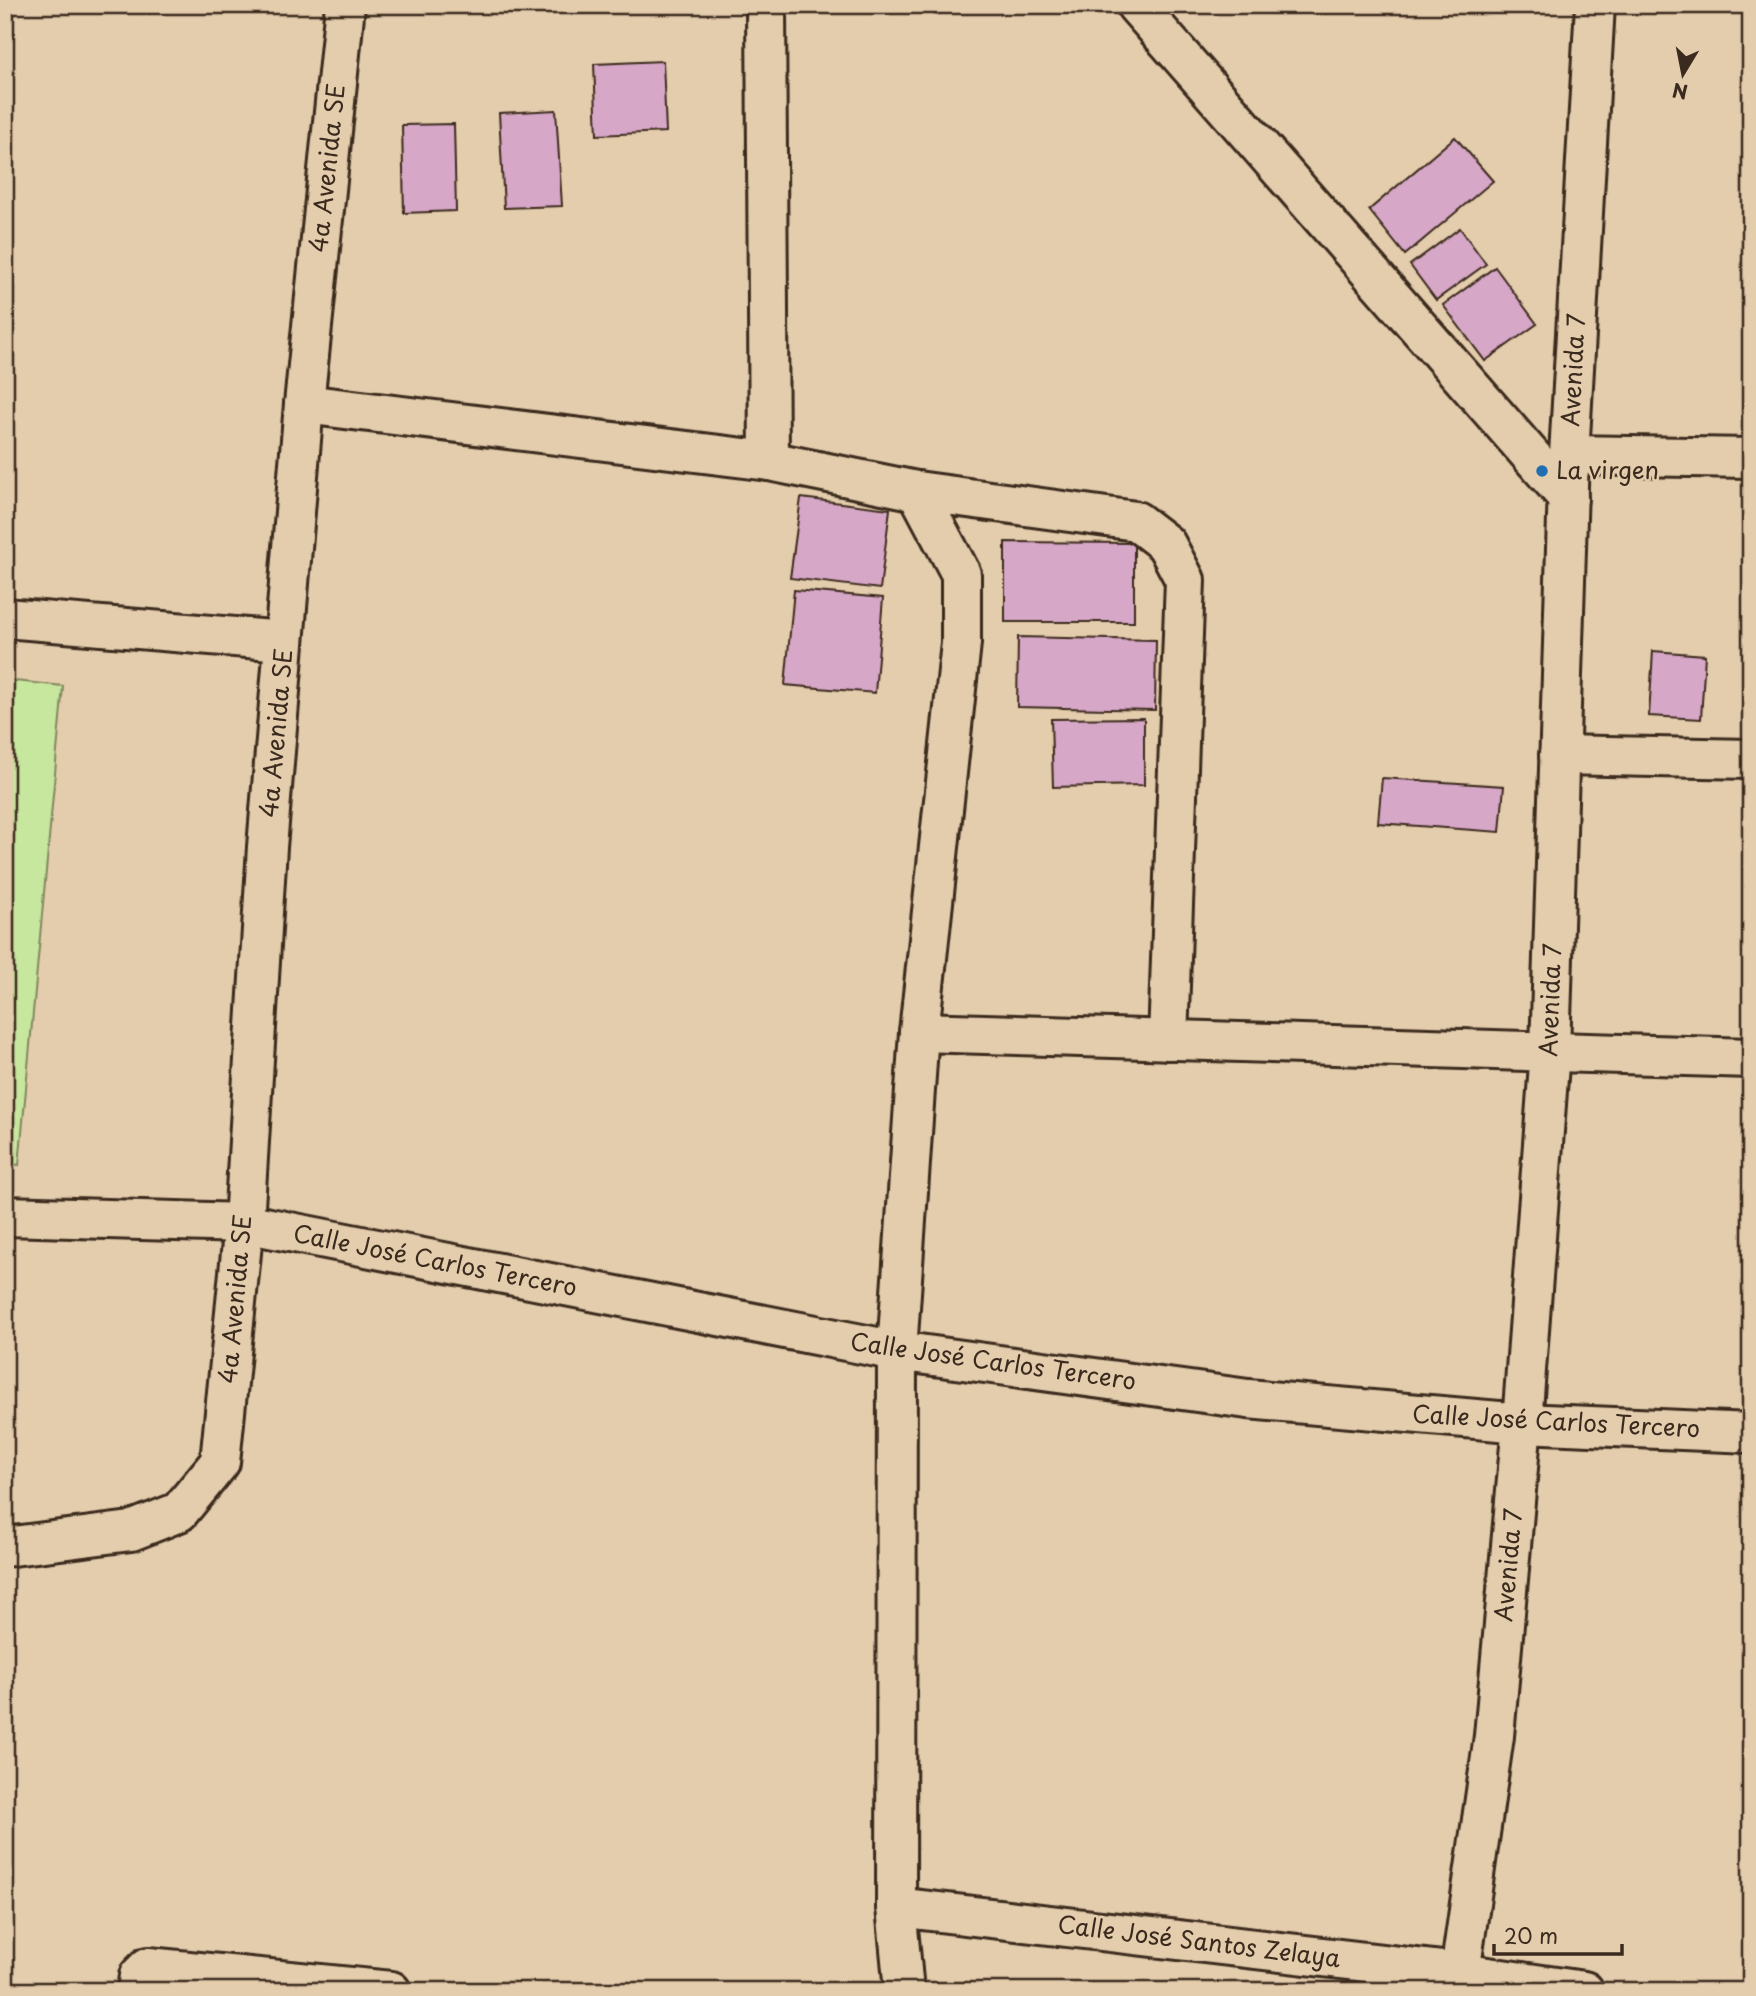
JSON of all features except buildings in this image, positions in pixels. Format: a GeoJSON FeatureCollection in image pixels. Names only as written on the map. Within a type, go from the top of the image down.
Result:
{"type":"FeatureCollection","features":[{"type":"Feature","properties":{"kind":"street","name":"4a Avenida SE"},"geometry":{"type":"LineString","coordinates":[[5,1547],[131,1531],[179,1512],[220,1462],[244,1223],[267,847],[304,404],[345,5]]}},
{"type":"Feature","properties":{"kind":"street"},"geometry":{"type":"LineString","coordinates":[[766,5],[769,461]]}},
{"type":"Feature","properties":{"kind":"street"},"geometry":{"type":"LineString","coordinates":[[1136,5],[1568,498]]}},
{"type":"Feature","properties":{"kind":"street","name":"Avenida 7"},"geometry":{"type":"LineString","coordinates":[[1460,1982],[1494,1737],[1522,1423],[1550,1051],[1569,455],[1595,5]]}},
{"type":"Feature","properties":{"kind":"street"},"geometry":{"type":"LineString","coordinates":[[304,404],[769,461],[917,491],[1136,521],[1166,544],[1185,580],[1168,1040]]}},
{"type":"Feature","properties":{"kind":"street"},"geometry":{"type":"LineString","coordinates":[[1569,455],[1751,458]]}},
{"type":"Feature","properties":{"kind":"street"},"geometry":{"type":"LineString","coordinates":[[904,1991],[896,1907],[897,1351],[919,1032],[961,643],[961,574],[917,491]]}},
{"type":"Feature","properties":{"kind":"street"},"geometry":{"type":"LineString","coordinates":[[5,618],[284,640]]}},
{"type":"Feature","properties":{"kind":"street"},"geometry":{"type":"LineString","coordinates":[[1559,755],[1751,759]]}},
{"type":"Feature","properties":{"kind":"street"},"geometry":{"type":"LineString","coordinates":[[919,1032],[1751,1058]]}},
{"type":"Feature","properties":{"kind":"street","name":"Calle José Carlos Tercero"},"geometry":{"type":"LineString","coordinates":[[5,1216],[244,1223],[897,1351],[1248,1399],[1522,1423],[1751,1433]]}},
{"type":"Feature","properties":{"kind":"street","name":"Calle José Santos Zelaya"},"geometry":{"type":"LineString","coordinates":[[896,1907],[1460,1982],[1584,1991]]}},
{"type":"Feature","properties":{"kind":"street"},"geometry":{"type":"LineString","coordinates":[[137,1991],[139,1976],[148,1967],[391,1991]]}},
{"type":"Feature","properties":{"kind":"green space"},"geometry":{"type":"Polygon","coordinates":[[[5,680],[63,686],[19,1165],[5,1163],[5,680]]]}},
{"type":"Feature","properties":{"kind":"place","name":"La virgen"},"geometry":{"type":"Point","coordinates":[1542,471]}}]}
